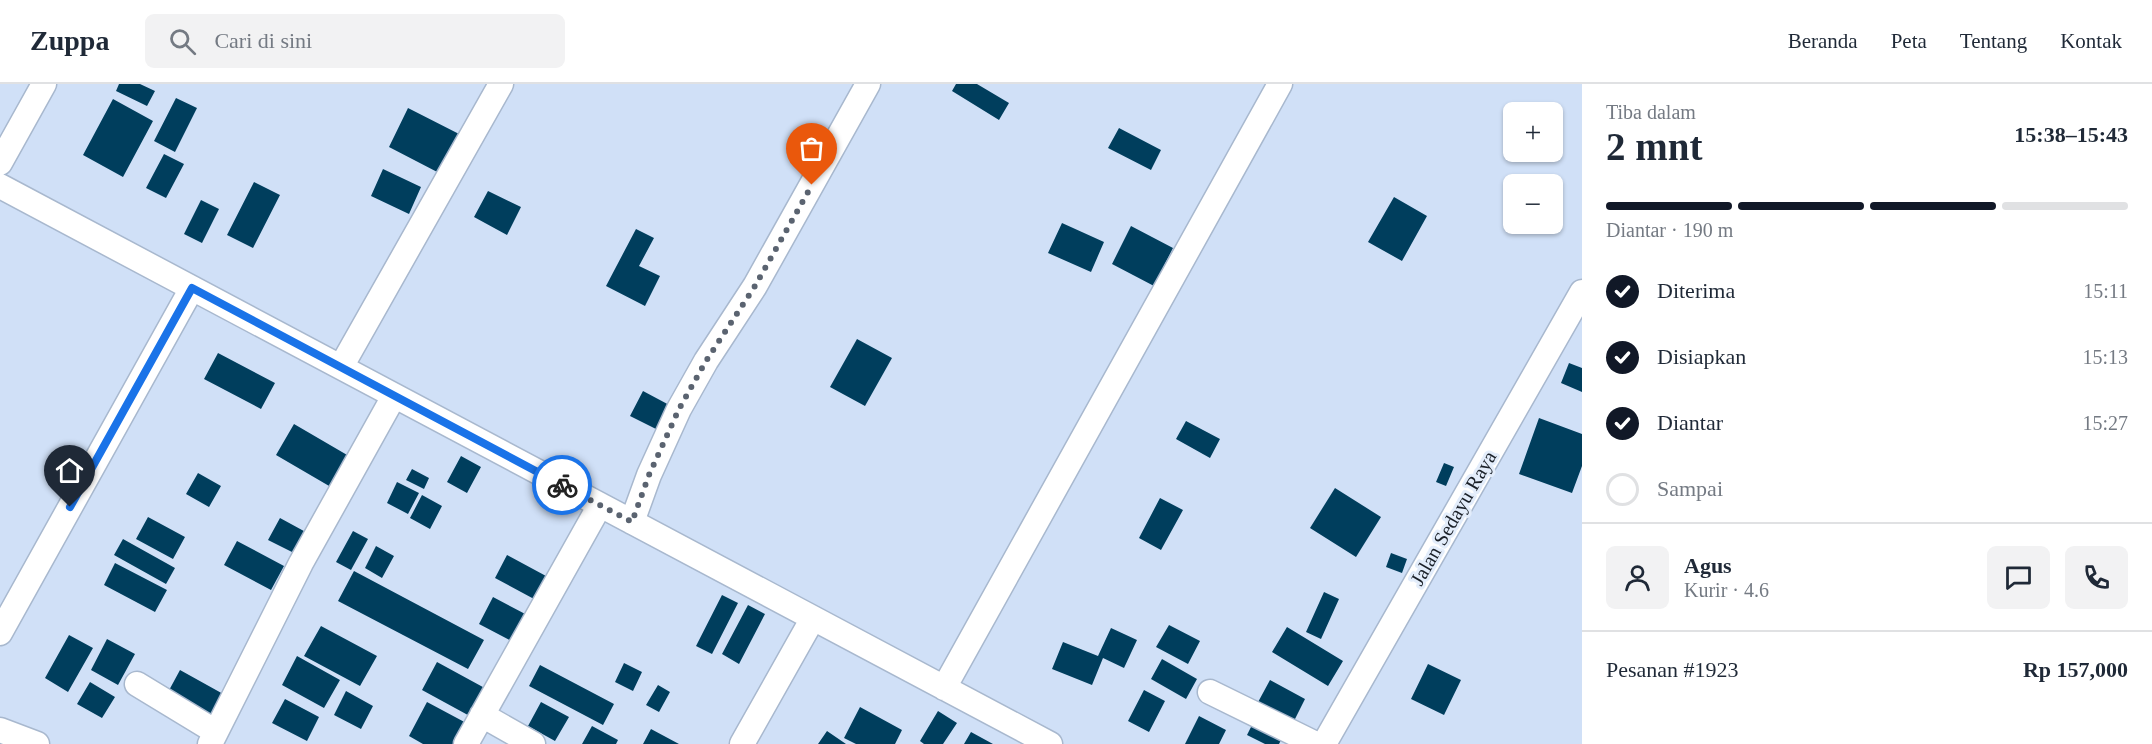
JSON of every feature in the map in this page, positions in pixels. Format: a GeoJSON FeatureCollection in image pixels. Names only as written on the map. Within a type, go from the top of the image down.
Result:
{"type":"FeatureCollection","features":[{"type":"Feature","properties":{"kind":"street"},"geometry":{"type":"LineString","coordinates":[[0,163],[44,84]]}},
{"type":"Feature","properties":{"kind":"street"},"geometry":{"type":"LineString","coordinates":[[341,367],[501,84]]}},
{"type":"Feature","properties":{"kind":"street"},"geometry":{"type":"LineString","coordinates":[[632,522],[649,475],[679,409],[706,361],[755,286],[868,84]]}},
{"type":"Feature","properties":{"kind":"street"},"geometry":{"type":"LineString","coordinates":[[944,688],[1280,84]]}},
{"type":"Feature","properties":{"kind":"street"},"geometry":{"type":"LineString","coordinates":[[0,186],[1046,743]]}},
{"type":"Feature","properties":{"kind":"street"},"geometry":{"type":"LineString","coordinates":[[0,633],[192,288]]}},
{"type":"Feature","properties":{"kind":"street","name":"Jalan Sedayu Raya"},"geometry":{"type":"LineString","coordinates":[[1324,744],[1582,292]]}},
{"type":"Feature","properties":{"kind":"street"},"geometry":{"type":"LineString","coordinates":[[136,684],[213,738],[301,563],[394,396]]}},
{"type":"Feature","properties":{"kind":"street"},"geometry":{"type":"LineString","coordinates":[[466,744],[600,505]]}},
{"type":"Feature","properties":{"kind":"street"},"geometry":{"type":"LineString","coordinates":[[742,744],[813,618]]}},
{"type":"Feature","properties":{"kind":"street"},"geometry":{"type":"LineString","coordinates":[[1210,692],[1316,744]]}},
{"type":"Feature","properties":{"kind":"street"},"geometry":{"type":"LineString","coordinates":[[482,715],[533,744]]}},
{"type":"Feature","properties":{"kind":"street"},"geometry":{"type":"LineString","coordinates":[[0,730],[37,744]]}},
{"type":"Feature","properties":{"kind":"building"},"geometry":{"type":"Polygon","coordinates":[[[119,84],[140,84],[155,91],[147,106],[116,91],[119,84]]]}},
{"type":"Feature","properties":{"kind":"building"},"geometry":{"type":"Polygon","coordinates":[[[956,84],[977,84],[1009,103],[999,120],[952,91],[956,84]]]}},
{"type":"Feature","properties":{"kind":"building"},"geometry":{"type":"Polygon","coordinates":[[[176,98],[197,108],[175,152],[154,141],[176,98]]]}},
{"type":"Feature","properties":{"kind":"building"},"geometry":{"type":"Polygon","coordinates":[[[113,99],[153,121],[123,177],[83,155],[113,99]]]}},
{"type":"Feature","properties":{"kind":"building"},"geometry":{"type":"Polygon","coordinates":[[[408,108],[463,136],[443,175],[389,147],[408,108]]]}},
{"type":"Feature","properties":{"kind":"building"},"geometry":{"type":"Polygon","coordinates":[[[1119,128],[1161,150],[1151,170],[1108,148],[1119,128]]]}},
{"type":"Feature","properties":{"kind":"building"},"geometry":{"type":"Polygon","coordinates":[[[164,154],[184,164],[166,198],[146,188],[164,154]]]}},
{"type":"Feature","properties":{"kind":"building"},"geometry":{"type":"Polygon","coordinates":[[[383,169],[421,187],[409,214],[371,196],[383,169]]]}},
{"type":"Feature","properties":{"kind":"building"},"geometry":{"type":"Polygon","coordinates":[[[254,182],[280,195],[253,248],[227,235],[254,182]]]}},
{"type":"Feature","properties":{"kind":"building"},"geometry":{"type":"Polygon","coordinates":[[[488,191],[521,207],[507,235],[474,217],[488,191]]]}},
{"type":"Feature","properties":{"kind":"building"},"geometry":{"type":"Polygon","coordinates":[[[1394,197],[1427,216],[1402,261],[1368,242],[1394,197]]]}},
{"type":"Feature","properties":{"kind":"building"},"geometry":{"type":"Polygon","coordinates":[[[201,200],[219,209],[202,243],[184,234],[201,200]]]}},
{"type":"Feature","properties":{"kind":"building"},"geometry":{"type":"Polygon","coordinates":[[[1062,223],[1104,242],[1091,272],[1048,253],[1062,223]]]}},
{"type":"Feature","properties":{"kind":"building"},"geometry":{"type":"Polygon","coordinates":[[[1131,226],[1173,248],[1154,286],[1112,264],[1131,226]]]}},
{"type":"Feature","properties":{"kind":"building"},"geometry":{"type":"Polygon","coordinates":[[[636,229],[654,238],[639,266],[660,276],[645,306],[606,286],[636,229]]]}},
{"type":"Feature","properties":{"kind":"building"},"geometry":{"type":"Polygon","coordinates":[[[857,339],[892,358],[865,406],[830,387],[857,339]]]}},
{"type":"Feature","properties":{"kind":"building"},"geometry":{"type":"Polygon","coordinates":[[[218,353],[275,383],[261,409],[204,379],[218,353]]]}},
{"type":"Feature","properties":{"kind":"building"},"geometry":{"type":"Polygon","coordinates":[[[1569,363],[1582,368],[1582,392],[1561,383],[1569,363]]]}},
{"type":"Feature","properties":{"kind":"building"},"geometry":{"type":"Polygon","coordinates":[[[643,391],[673,407],[660,431],[630,416],[643,391]]]}},
{"type":"Feature","properties":{"kind":"building"},"geometry":{"type":"Polygon","coordinates":[[[1539,418],[1582,434],[1582,466],[1572,493],[1519,474],[1539,418]]]}},
{"type":"Feature","properties":{"kind":"building"},"geometry":{"type":"Polygon","coordinates":[[[1186,421],[1220,439],[1210,458],[1176,439],[1186,421]]]}},
{"type":"Feature","properties":{"kind":"building"},"geometry":{"type":"Polygon","coordinates":[[[294,424],[354,459],[336,490],[276,455],[294,424]]]}},
{"type":"Feature","properties":{"kind":"building"},"geometry":{"type":"Polygon","coordinates":[[[461,456],[481,467],[467,493],[447,482],[461,456]]]}},
{"type":"Feature","properties":{"kind":"building"},"geometry":{"type":"Polygon","coordinates":[[[1444,463],[1454,467],[1446,486],[1436,482],[1444,463]]]}},
{"type":"Feature","properties":{"kind":"building"},"geometry":{"type":"Polygon","coordinates":[[[412,469],[429,478],[424,489],[406,480],[412,469]]]}},
{"type":"Feature","properties":{"kind":"building"},"geometry":{"type":"Polygon","coordinates":[[[198,473],[221,486],[209,507],[186,494],[198,473]]]}},
{"type":"Feature","properties":{"kind":"building"},"geometry":{"type":"Polygon","coordinates":[[[397,482],[419,493],[408,514],[387,503],[397,482]]]}},
{"type":"Feature","properties":{"kind":"building"},"geometry":{"type":"Polygon","coordinates":[[[1335,488],[1381,517],[1356,557],[1310,528],[1335,488]]]}},
{"type":"Feature","properties":{"kind":"building"},"geometry":{"type":"Polygon","coordinates":[[[422,495],[442,506],[430,529],[410,518],[422,495]]]}},
{"type":"Feature","properties":{"kind":"building"},"geometry":{"type":"Polygon","coordinates":[[[1160,498],[1183,510],[1161,550],[1139,538],[1160,498]]]}},
{"type":"Feature","properties":{"kind":"building"},"geometry":{"type":"Polygon","coordinates":[[[148,517],[185,537],[173,559],[136,539],[148,517]]]}},
{"type":"Feature","properties":{"kind":"building"},"geometry":{"type":"Polygon","coordinates":[[[280,518],[313,536],[302,557],[268,540],[280,518]]]}},
{"type":"Feature","properties":{"kind":"building"},"geometry":{"type":"Polygon","coordinates":[[[353,531],[368,539],[351,570],[336,562],[353,531]]]}},
{"type":"Feature","properties":{"kind":"building"},"geometry":{"type":"Polygon","coordinates":[[[123,539],[175,568],[166,584],[114,555],[123,539]]]}},
{"type":"Feature","properties":{"kind":"building"},"geometry":{"type":"Polygon","coordinates":[[[237,541],[284,566],[271,590],[224,565],[237,541]]]}},
{"type":"Feature","properties":{"kind":"building"},"geometry":{"type":"Polygon","coordinates":[[[376,546],[394,556],[382,578],[365,568],[376,546]]]}},
{"type":"Feature","properties":{"kind":"building"},"geometry":{"type":"Polygon","coordinates":[[[1391,553],[1407,559],[1402,573],[1386,567],[1391,553]]]}},
{"type":"Feature","properties":{"kind":"building"},"geometry":{"type":"Polygon","coordinates":[[[507,555],[546,576],[534,599],[495,578],[507,555]]]}},
{"type":"Feature","properties":{"kind":"building"},"geometry":{"type":"Polygon","coordinates":[[[115,563],[167,590],[155,612],[104,585],[115,563]]]}},
{"type":"Feature","properties":{"kind":"building"},"geometry":{"type":"Polygon","coordinates":[[[354,571],[484,640],[468,669],[338,601],[354,571]]]}},
{"type":"Feature","properties":{"kind":"building"},"geometry":{"type":"Polygon","coordinates":[[[1324,592],[1339,599],[1321,639],[1306,632],[1324,592]]]}},
{"type":"Feature","properties":{"kind":"building"},"geometry":{"type":"Polygon","coordinates":[[[722,595],[738,603],[712,654],[696,646],[722,595]]]}},
{"type":"Feature","properties":{"kind":"building"},"geometry":{"type":"Polygon","coordinates":[[[493,597],[529,616],[515,643],[479,624],[493,597]]]}},
{"type":"Feature","properties":{"kind":"building"},"geometry":{"type":"Polygon","coordinates":[[[748,605],[765,614],[739,664],[722,654],[748,605]]]}},
{"type":"Feature","properties":{"kind":"building"},"geometry":{"type":"Polygon","coordinates":[[[1169,625],[1200,641],[1188,664],[1156,647],[1169,625]]]}},
{"type":"Feature","properties":{"kind":"building"},"geometry":{"type":"Polygon","coordinates":[[[321,626],[377,656],[360,686],[304,656],[321,626]]]}},
{"type":"Feature","properties":{"kind":"building"},"geometry":{"type":"Polygon","coordinates":[[[1287,627],[1343,661],[1328,686],[1272,652],[1287,627]]]}},
{"type":"Feature","properties":{"kind":"building"},"geometry":{"type":"Polygon","coordinates":[[[1111,628],[1137,640],[1124,668],[1103,658],[1092,685],[1052,669],[1063,642],[1098,656],[1111,628]]]}},
{"type":"Feature","properties":{"kind":"building"},"geometry":{"type":"Polygon","coordinates":[[[69,635],[93,648],[68,692],[45,678],[69,635]]]}},
{"type":"Feature","properties":{"kind":"building"},"geometry":{"type":"Polygon","coordinates":[[[107,639],[135,654],[118,685],[91,670],[107,639]]]}},
{"type":"Feature","properties":{"kind":"building"},"geometry":{"type":"Polygon","coordinates":[[[297,656],[340,680],[324,708],[282,685],[297,656]]]}},
{"type":"Feature","properties":{"kind":"building"},"geometry":{"type":"Polygon","coordinates":[[[1162,659],[1197,679],[1186,699],[1151,679],[1162,659]]]}},
{"type":"Feature","properties":{"kind":"building"},"geometry":{"type":"Polygon","coordinates":[[[437,662],[492,692],[477,720],[422,690],[437,662]]]}},
{"type":"Feature","properties":{"kind":"building"},"geometry":{"type":"Polygon","coordinates":[[[624,663],[642,672],[633,691],[615,682],[624,663]]]}},
{"type":"Feature","properties":{"kind":"building"},"geometry":{"type":"Polygon","coordinates":[[[1428,664],[1461,680],[1444,715],[1411,699],[1428,664]]]}},
{"type":"Feature","properties":{"kind":"building"},"geometry":{"type":"Polygon","coordinates":[[[540,665],[614,704],[603,725],[529,686],[540,665]]]}},
{"type":"Feature","properties":{"kind":"building"},"geometry":{"type":"Polygon","coordinates":[[[180,670],[225,695],[212,718],[167,694],[180,670]]]}},
{"type":"Feature","properties":{"kind":"building"},"geometry":{"type":"Polygon","coordinates":[[[1270,680],[1305,699],[1293,723],[1257,704],[1270,680]]]}},
{"type":"Feature","properties":{"kind":"building"},"geometry":{"type":"Polygon","coordinates":[[[90,682],[115,697],[102,718],[77,704],[90,682]]]}},
{"type":"Feature","properties":{"kind":"building"},"geometry":{"type":"Polygon","coordinates":[[[658,685],[670,692],[659,712],[646,705],[658,685]]]}},
{"type":"Feature","properties":{"kind":"building"},"geometry":{"type":"Polygon","coordinates":[[[1144,690],[1165,701],[1149,732],[1128,721],[1144,690]]]}},
{"type":"Feature","properties":{"kind":"building"},"geometry":{"type":"Polygon","coordinates":[[[346,691],[373,706],[361,729],[334,715],[346,691]]]}},
{"type":"Feature","properties":{"kind":"building"},"geometry":{"type":"Polygon","coordinates":[[[285,699],[319,717],[307,741],[272,723],[285,699]]]}},
{"type":"Feature","properties":{"kind":"building"},"geometry":{"type":"Polygon","coordinates":[[[427,702],[470,725],[460,744],[423,744],[409,736],[427,702]]]}},
{"type":"Feature","properties":{"kind":"building"},"geometry":{"type":"Polygon","coordinates":[[[541,702],[569,717],[555,741],[528,726],[541,702]]]}},
{"type":"Feature","properties":{"kind":"building"},"geometry":{"type":"Polygon","coordinates":[[[860,707],[902,730],[895,744],[856,744],[844,738],[860,707]]]}},
{"type":"Feature","properties":{"kind":"building"},"geometry":{"type":"Polygon","coordinates":[[[938,711],[957,723],[943,744],[924,744],[920,741],[938,711]]]}},
{"type":"Feature","properties":{"kind":"building"},"geometry":{"type":"Polygon","coordinates":[[[1199,716],[1226,730],[1219,744],[1185,744],[1199,716]]]}},
{"type":"Feature","properties":{"kind":"building"},"geometry":{"type":"Polygon","coordinates":[[[1255,719],[1284,734],[1279,744],[1265,744],[1247,735],[1255,719]]]}},
{"type":"Feature","properties":{"kind":"building"},"geometry":{"type":"Polygon","coordinates":[[[592,726],[618,740],[616,744],[582,744],[592,726]]]}},
{"type":"Feature","properties":{"kind":"building"},"geometry":{"type":"Polygon","coordinates":[[[651,729],[679,744],[643,744],[651,729]]]}},
{"type":"Feature","properties":{"kind":"building"},"geometry":{"type":"Polygon","coordinates":[[[827,731],[846,744],[818,744],[827,731]]]}},
{"type":"Feature","properties":{"kind":"building"},"geometry":{"type":"Polygon","coordinates":[[[971,732],[993,744],[964,744],[971,732]]]}},
{"type":"Feature","properties":{"kind":"way so far"},"geometry":{"type":"LineString","coordinates":[[562,485],[632,522],[649,475],[679,409],[706,361],[755,286],[812,185]]}},
{"type":"Feature","properties":{"kind":"route"},"geometry":{"type":"LineString","coordinates":[[70,507],[192,288],[562,485]]}}]}
